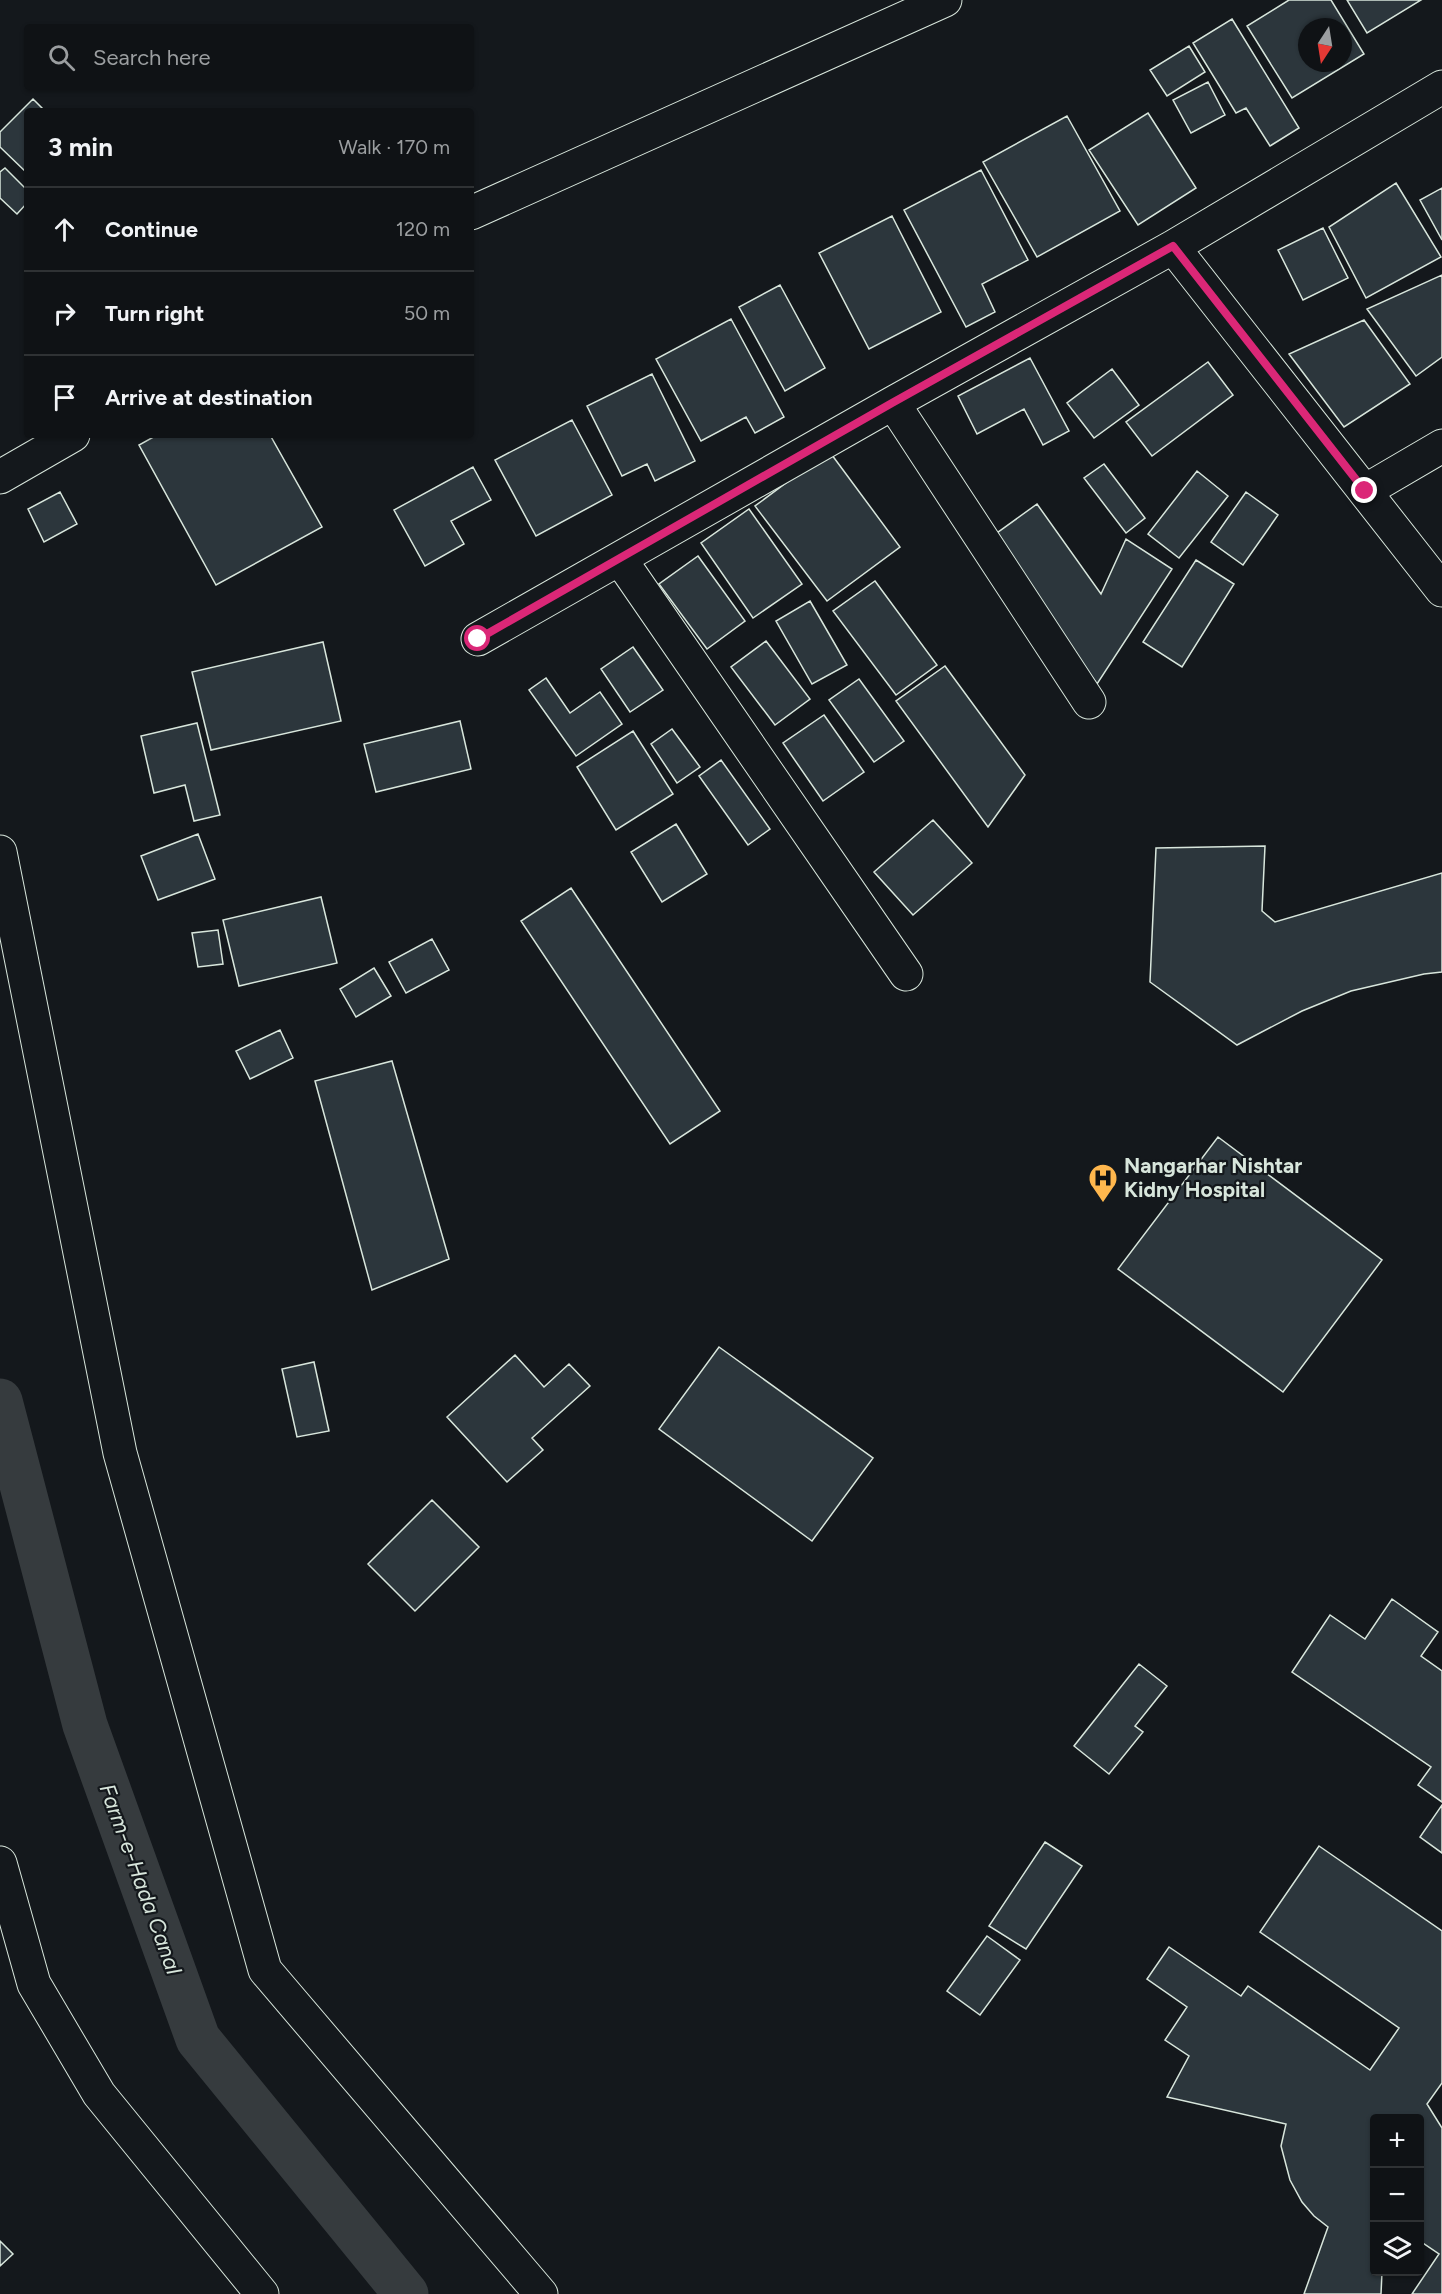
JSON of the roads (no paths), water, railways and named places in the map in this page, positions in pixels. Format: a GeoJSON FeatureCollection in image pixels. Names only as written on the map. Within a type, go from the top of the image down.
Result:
{"type":"FeatureCollection","features":[{"type":"Feature","properties":{"kind":"street"},"geometry":{"type":"LineString","coordinates":[[474,212],[945,0]]}},
{"type":"Feature","properties":{"kind":"street"},"geometry":{"type":"LineString","coordinates":[[478,639],[1173,246],[1442,87]]}},
{"type":"Feature","properties":{"kind":"street"},"geometry":{"type":"LineString","coordinates":[[1173,246],[1442,590]]}},
{"type":"Feature","properties":{"kind":"street"},"geometry":{"type":"LineString","coordinates":[[892,403],[1089,702]]}},
{"type":"Feature","properties":{"kind":"street"},"geometry":{"type":"LineString","coordinates":[[0,477],[68,438]]}},
{"type":"Feature","properties":{"kind":"street"},"geometry":{"type":"LineString","coordinates":[[1365,491],[1442,446]]}},
{"type":"Feature","properties":{"kind":"street"},"geometry":{"type":"LineString","coordinates":[[620,559],[906,974]]}},
{"type":"Feature","properties":{"kind":"street"},"geometry":{"type":"LineString","coordinates":[[0,852],[120,1453],[265,1970],[541,2294]]}},
{"type":"Feature","properties":{"kind":"street"},"geometry":{"type":"LineString","coordinates":[[0,1863],[34,1984],[99,2094],[262,2294]]}},
{"type":"Feature","properties":{"kind":"waterway","name":"Farm-e-Hada Canal"},"geometry":{"type":"LineString","coordinates":[[0,1401],[85,1725],[198,2039],[406,2294]]}},
{"type":"Feature","properties":{"kind":"place","name":"Nangarhar Nishtar Kidny Hospital"},"geometry":{"type":"Point","coordinates":[1103,1204]}}]}
